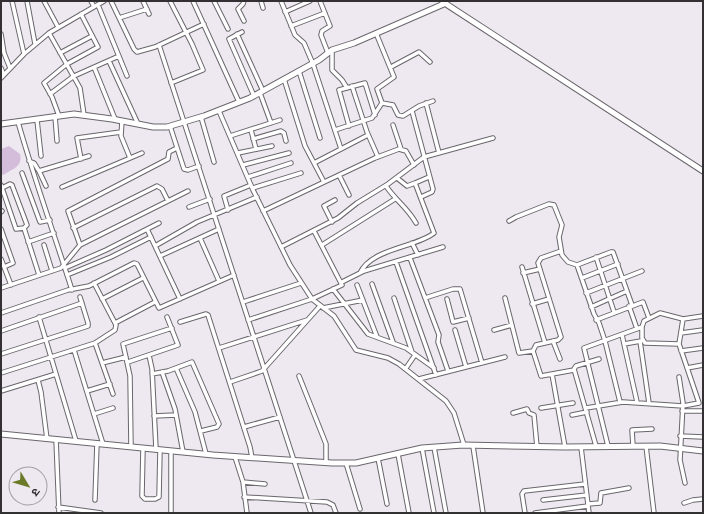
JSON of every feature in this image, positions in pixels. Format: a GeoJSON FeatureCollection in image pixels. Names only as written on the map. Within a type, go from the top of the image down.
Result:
{"type":"FeatureCollection","features":[{"type":"Feature","properties":{"kind":"street"},"geometry":{"type":"LineString","coordinates":[[12,1],[24,54]]}},
{"type":"Feature","properties":{"kind":"street"},"geometry":{"type":"LineString","coordinates":[[27,1],[35,44]]}},
{"type":"Feature","properties":{"kind":"street"},"geometry":{"type":"LineString","coordinates":[[44,1],[58,27]]}},
{"type":"Feature","properties":{"kind":"street"},"geometry":{"type":"LineString","coordinates":[[91,1],[94,7]]}},
{"type":"Feature","properties":{"kind":"street"},"geometry":{"type":"LineString","coordinates":[[2,77],[24,54],[49,33],[104,1]]}},
{"type":"Feature","properties":{"kind":"street"},"geometry":{"type":"LineString","coordinates":[[111,1],[136,51],[140,52],[159,45],[204,24]]}},
{"type":"Feature","properties":{"kind":"street"},"geometry":{"type":"LineString","coordinates":[[143,1],[149,14]]}},
{"type":"Feature","properties":{"kind":"street"},"geometry":{"type":"LineString","coordinates":[[170,1],[186,32],[202,70],[171,83]]}},
{"type":"Feature","properties":{"kind":"street"},"geometry":{"type":"LineString","coordinates":[[193,1],[239,102]]}},
{"type":"Feature","properties":{"kind":"street"},"geometry":{"type":"LineString","coordinates":[[214,1],[228,29]]}},
{"type":"Feature","properties":{"kind":"street"},"geometry":{"type":"LineString","coordinates":[[244,1],[238,9],[244,21]]}},
{"type":"Feature","properties":{"kind":"street"},"geometry":{"type":"LineString","coordinates":[[261,1],[263,8]]}},
{"type":"Feature","properties":{"kind":"street"},"geometry":{"type":"LineString","coordinates":[[281,1],[296,37],[304,43],[313,64],[341,149]]}},
{"type":"Feature","properties":{"kind":"street"},"geometry":{"type":"LineString","coordinates":[[285,12],[310,1]]}},
{"type":"Feature","properties":{"kind":"street"},"geometry":{"type":"LineString","coordinates":[[320,1],[330,26],[322,32],[321,35],[330,51],[332,70],[342,80],[347,88]]}},
{"type":"Feature","properties":{"kind":"street"},"geometry":{"type":"LineString","coordinates":[[1,124],[57,116],[84,115],[122,120],[159,128],[170,126],[202,117],[254,96],[283,78],[313,64],[330,51],[354,43],[444,2],[703,171]]}},
{"type":"Feature","properties":{"kind":"street"},"geometry":{"type":"LineString","coordinates":[[98,5],[127,76]]}},
{"type":"Feature","properties":{"kind":"street"},"geometry":{"type":"LineString","coordinates":[[119,18],[147,9]]}},
{"type":"Feature","properties":{"kind":"street"},"geometry":{"type":"LineString","coordinates":[[291,26],[325,13]]}},
{"type":"Feature","properties":{"kind":"street"},"geometry":{"type":"LineString","coordinates":[[57,141],[57,116],[50,94],[43,84],[67,64],[97,48],[81,14]]}},
{"type":"Feature","properties":{"kind":"street"},"geometry":{"type":"LineString","coordinates":[[242,32],[229,37],[229,39],[254,96]]}},
{"type":"Feature","properties":{"kind":"street"},"geometry":{"type":"LineString","coordinates":[[49,33],[74,76],[81,92],[84,115]]}},
{"type":"Feature","properties":{"kind":"street"},"geometry":{"type":"LineString","coordinates":[[376,33],[394,77],[378,88],[382,103]]}},
{"type":"Feature","properties":{"kind":"street"},"geometry":{"type":"LineString","coordinates":[[1,34],[4,53],[10,68]]}},
{"type":"Feature","properties":{"kind":"street"},"geometry":{"type":"LineString","coordinates":[[237,34],[261,92],[271,123]]}},
{"type":"Feature","properties":{"kind":"street"},"geometry":{"type":"LineString","coordinates":[[60,53],[92,36]]}},
{"type":"Feature","properties":{"kind":"street"},"geometry":{"type":"LineString","coordinates":[[159,45],[311,513]]}},
{"type":"Feature","properties":{"kind":"street"},"geometry":{"type":"LineString","coordinates":[[391,67],[419,52],[430,62]]}},
{"type":"Feature","properties":{"kind":"street"},"geometry":{"type":"LineString","coordinates":[[50,94],[74,76],[119,56]]}},
{"type":"Feature","properties":{"kind":"street"},"geometry":{"type":"LineString","coordinates":[[109,61],[138,124]]}},
{"type":"Feature","properties":{"kind":"street"},"geometry":{"type":"LineString","coordinates":[[94,67],[115,119]]}},
{"type":"Feature","properties":{"kind":"street"},"geometry":{"type":"LineString","coordinates":[[1,68],[2,77]]}},
{"type":"Feature","properties":{"kind":"street"},"geometry":{"type":"LineString","coordinates":[[299,71],[320,138]]}},
{"type":"Feature","properties":{"kind":"street"},"geometry":{"type":"LineString","coordinates":[[283,78],[305,146],[324,182]]}},
{"type":"Feature","properties":{"kind":"street"},"geometry":{"type":"LineString","coordinates":[[349,126],[339,92],[347,88],[365,83],[375,115]]}},
{"type":"Feature","properties":{"kind":"street"},"geometry":{"type":"LineString","coordinates":[[352,86],[368,135],[378,157]]}},
{"type":"Feature","properties":{"kind":"street"},"geometry":{"type":"LineString","coordinates":[[369,95],[378,92]]}},
{"type":"Feature","properties":{"kind":"street"},"geometry":{"type":"LineString","coordinates":[[382,103],[393,106],[400,116],[433,101]]}},
{"type":"Feature","properties":{"kind":"street"},"geometry":{"type":"LineString","coordinates":[[335,130],[363,121],[375,115],[382,103]]}},
{"type":"Feature","properties":{"kind":"street"},"geometry":{"type":"LineString","coordinates":[[426,103],[439,153]]}},
{"type":"Feature","properties":{"kind":"street"},"geometry":{"type":"LineString","coordinates":[[219,110],[280,247],[312,299],[334,316],[356,350],[388,358],[406,368],[451,408],[464,445]]}},
{"type":"Feature","properties":{"kind":"street"},"geometry":{"type":"LineString","coordinates":[[412,111],[430,177],[432,191],[421,197]]}},
{"type":"Feature","properties":{"kind":"street"},"geometry":{"type":"LineString","coordinates":[[202,117],[214,162]]}},
{"type":"Feature","properties":{"kind":"street"},"geometry":{"type":"LineString","coordinates":[[37,120],[41,156]]}},
{"type":"Feature","properties":{"kind":"street"},"geometry":{"type":"LineString","coordinates":[[122,120],[121,132],[130,158]]}},
{"type":"Feature","properties":{"kind":"street"},"geometry":{"type":"LineString","coordinates":[[230,136],[280,120]]}},
{"type":"Feature","properties":{"kind":"street"},"geometry":{"type":"LineString","coordinates":[[18,122],[29,162],[50,220],[72,290]]}},
{"type":"Feature","properties":{"kind":"street"},"geometry":{"type":"LineString","coordinates":[[393,125],[401,149]]}},
{"type":"Feature","properties":{"kind":"street"},"geometry":{"type":"LineString","coordinates":[[170,126],[185,170],[199,166]]}},
{"type":"Feature","properties":{"kind":"street"},"geometry":{"type":"LineString","coordinates":[[251,130],[256,149]]}},
{"type":"Feature","properties":{"kind":"street"},"geometry":{"type":"LineString","coordinates":[[81,159],[76,138],[121,132]]}},
{"type":"Feature","properties":{"kind":"street"},"geometry":{"type":"LineString","coordinates":[[254,139],[281,132],[284,133],[286,140]]}},
{"type":"Feature","properties":{"kind":"street"},"geometry":{"type":"LineString","coordinates":[[314,163],[368,135]]}},
{"type":"Feature","properties":{"kind":"street"},"geometry":{"type":"LineString","coordinates":[[280,247],[332,222],[357,203],[386,186],[424,157],[493,138]]}},
{"type":"Feature","properties":{"kind":"street"},"geometry":{"type":"LineString","coordinates":[[238,152],[272,146]]}},
{"type":"Feature","properties":{"kind":"street"},"geometry":{"type":"LineString","coordinates":[[80,245],[67,213],[69,210],[168,159],[169,152],[177,148]]}},
{"type":"Feature","properties":{"kind":"street"},"geometry":{"type":"LineString","coordinates":[[263,211],[378,157],[401,149],[406,151],[414,165]]}},
{"type":"Feature","properties":{"kind":"street"},"geometry":{"type":"LineString","coordinates":[[62,187],[142,153]]}},
{"type":"Feature","properties":{"kind":"street"},"geometry":{"type":"LineString","coordinates":[[243,164],[289,153]]}},
{"type":"Feature","properties":{"kind":"street"},"geometry":{"type":"LineString","coordinates":[[39,171],[89,156]]}},
{"type":"Feature","properties":{"kind":"street"},"geometry":{"type":"LineString","coordinates":[[29,162],[34,163],[46,186]]}},
{"type":"Feature","properties":{"kind":"street"},"geometry":{"type":"LineString","coordinates":[[248,177],[291,163]]}},
{"type":"Feature","properties":{"kind":"street"},"geometry":{"type":"LineString","coordinates":[[22,172],[40,222],[50,220]]}},
{"type":"Feature","properties":{"kind":"street"},"geometry":{"type":"LineString","coordinates":[[228,210],[224,196],[252,186],[301,173]]}},
{"type":"Feature","properties":{"kind":"street"},"geometry":{"type":"LineString","coordinates":[[339,175],[349,195]]}},
{"type":"Feature","properties":{"kind":"street"},"geometry":{"type":"LineString","coordinates":[[397,178],[407,186],[430,177]]}},
{"type":"Feature","properties":{"kind":"street"},"geometry":{"type":"LineString","coordinates":[[360,273],[382,254],[434,234],[415,183]]}},
{"type":"Feature","properties":{"kind":"street"},"geometry":{"type":"LineString","coordinates":[[24,228],[16,229],[3,196],[1,186],[10,184],[12,186],[27,225],[24,228],[39,275]]}},
{"type":"Feature","properties":{"kind":"street"},"geometry":{"type":"LineString","coordinates":[[73,228],[157,186],[162,189],[168,201]]}},
{"type":"Feature","properties":{"kind":"street"},"geometry":{"type":"LineString","coordinates":[[386,186],[395,198],[408,210],[416,223]]}},
{"type":"Feature","properties":{"kind":"street"},"geometry":{"type":"LineString","coordinates":[[64,267],[80,245],[188,191]]}},
{"type":"Feature","properties":{"kind":"street"},"geometry":{"type":"LineString","coordinates":[[155,246],[186,228],[257,197]]}},
{"type":"Feature","properties":{"kind":"street"},"geometry":{"type":"LineString","coordinates":[[322,245],[395,198]]}},
{"type":"Feature","properties":{"kind":"street"},"geometry":{"type":"LineString","coordinates":[[189,207],[210,199]]}},
{"type":"Feature","properties":{"kind":"street"},"geometry":{"type":"LineString","coordinates":[[332,222],[324,206],[334,200]]}},
{"type":"Feature","properties":{"kind":"street"},"geometry":{"type":"LineString","coordinates":[[509,222],[516,217],[552,204],[562,225],[559,237],[561,251],[568,262],[577,265],[612,252],[618,264],[627,291],[637,329]]}},
{"type":"Feature","properties":{"kind":"street"},"geometry":{"type":"LineString","coordinates":[[1,288],[64,267],[159,223]]}},
{"type":"Feature","properties":{"kind":"street"},"geometry":{"type":"LineString","coordinates":[[2,228],[13,262],[4,267]]}},
{"type":"Feature","properties":{"kind":"street"},"geometry":{"type":"LineString","coordinates":[[147,229],[180,299]]}},
{"type":"Feature","properties":{"kind":"street"},"geometry":{"type":"LineString","coordinates":[[160,256],[219,229]]}},
{"type":"Feature","properties":{"kind":"street"},"geometry":{"type":"LineString","coordinates":[[314,231],[342,282]]}},
{"type":"Feature","properties":{"kind":"street"},"geometry":{"type":"LineString","coordinates":[[28,242],[54,233]]}},
{"type":"Feature","properties":{"kind":"street"},"geometry":{"type":"LineString","coordinates":[[67,275],[111,257],[151,237]]}},
{"type":"Feature","properties":{"kind":"street"},"geometry":{"type":"LineString","coordinates":[[200,238],[219,281]]}},
{"type":"Feature","properties":{"kind":"street"},"geometry":{"type":"LineString","coordinates":[[412,243],[418,256]]}},
{"type":"Feature","properties":{"kind":"street"},"geometry":{"type":"LineString","coordinates":[[44,245],[52,271]]}},
{"type":"Feature","properties":{"kind":"street"},"geometry":{"type":"LineString","coordinates":[[248,320],[312,299],[333,290],[342,285],[342,282],[360,273],[443,247]]}},
{"type":"Feature","properties":{"kind":"street"},"geometry":{"type":"LineString","coordinates":[[561,251],[539,259],[538,263],[561,337],[553,341],[536,345],[533,351],[540,375],[574,370],[575,367],[599,359]]}},
{"type":"Feature","properties":{"kind":"street"},"geometry":{"type":"LineString","coordinates":[[410,258],[439,335],[437,340],[448,371]]}},
{"type":"Feature","properties":{"kind":"street"},"geometry":{"type":"LineString","coordinates":[[596,258],[614,312]]}},
{"type":"Feature","properties":{"kind":"street"},"geometry":{"type":"LineString","coordinates":[[1,259],[11,285]]}},
{"type":"Feature","properties":{"kind":"street"},"geometry":{"type":"LineString","coordinates":[[396,262],[436,375]]}},
{"type":"Feature","properties":{"kind":"street"},"geometry":{"type":"LineString","coordinates":[[1,313],[72,290],[84,288],[134,263],[137,264],[159,308],[234,274]]}},
{"type":"Feature","properties":{"kind":"street"},"geometry":{"type":"LineString","coordinates":[[582,278],[618,264]]}},
{"type":"Feature","properties":{"kind":"street"},"geometry":{"type":"LineString","coordinates":[[577,265],[596,320],[600,324],[620,402]]}},
{"type":"Feature","properties":{"kind":"street"},"geometry":{"type":"LineString","coordinates":[[522,267],[545,343]]}},
{"type":"Feature","properties":{"kind":"street"},"geometry":{"type":"LineString","coordinates":[[524,273],[540,269]]}},
{"type":"Feature","properties":{"kind":"street"},"geometry":{"type":"LineString","coordinates":[[586,293],[642,271]]}},
{"type":"Feature","properties":{"kind":"street"},"geometry":{"type":"LineString","coordinates":[[102,299],[143,278]]}},
{"type":"Feature","properties":{"kind":"street"},"geometry":{"type":"LineString","coordinates":[[243,302],[301,283]]}},
{"type":"Feature","properties":{"kind":"street"},"geometry":{"type":"LineString","coordinates":[[1,373],[95,343],[115,330],[117,327],[94,284]]}},
{"type":"Feature","properties":{"kind":"street"},"geometry":{"type":"LineString","coordinates":[[372,284],[393,342]]}},
{"type":"Feature","properties":{"kind":"street"},"geometry":{"type":"LineString","coordinates":[[357,285],[377,337]]}},
{"type":"Feature","properties":{"kind":"street"},"geometry":{"type":"LineString","coordinates":[[425,298],[459,288],[482,364]]}},
{"type":"Feature","properties":{"kind":"street"},"geometry":{"type":"LineString","coordinates":[[333,290],[366,333],[393,342],[434,368]]}},
{"type":"Feature","properties":{"kind":"street"},"geometry":{"type":"LineString","coordinates":[[591,307],[627,291]]}},
{"type":"Feature","properties":{"kind":"street"},"geometry":{"type":"LineString","coordinates":[[1,354],[88,326],[80,297]]}},
{"type":"Feature","properties":{"kind":"street"},"geometry":{"type":"LineString","coordinates":[[394,298],[414,354],[406,368]]}},
{"type":"Feature","properties":{"kind":"street"},"geometry":{"type":"LineString","coordinates":[[505,298],[519,354],[533,351]]}},
{"type":"Feature","properties":{"kind":"street"},"geometry":{"type":"LineString","coordinates":[[446,299],[453,322],[469,318]]}},
{"type":"Feature","properties":{"kind":"street"},"geometry":{"type":"LineString","coordinates":[[532,304],[549,299]]}},
{"type":"Feature","properties":{"kind":"street"},"geometry":{"type":"LineString","coordinates":[[230,382],[260,373],[307,320],[321,307],[362,300]]}},
{"type":"Feature","properties":{"kind":"street"},"geometry":{"type":"LineString","coordinates":[[115,324],[155,302]]}},
{"type":"Feature","properties":{"kind":"street"},"geometry":{"type":"LineString","coordinates":[[596,320],[641,302],[644,303],[649,318]]}},
{"type":"Feature","properties":{"kind":"street"},"geometry":{"type":"LineString","coordinates":[[1,331],[82,303]]}},
{"type":"Feature","properties":{"kind":"street"},"geometry":{"type":"LineString","coordinates":[[649,403],[642,341],[642,327],[644,321],[660,313],[683,319],[703,316]]}},
{"type":"Feature","properties":{"kind":"street"},"geometry":{"type":"LineString","coordinates":[[180,322],[207,314],[230,382],[252,458]]}},
{"type":"Feature","properties":{"kind":"street"},"geometry":{"type":"LineString","coordinates":[[39,317],[76,441]]}},
{"type":"Feature","properties":{"kind":"street"},"geometry":{"type":"LineString","coordinates":[[128,362],[178,345],[167,317]]}},
{"type":"Feature","properties":{"kind":"street"},"geometry":{"type":"LineString","coordinates":[[586,408],[620,402],[683,406],[698,404],[700,402],[679,344],[683,319]]}},
{"type":"Feature","properties":{"kind":"street"},"geometry":{"type":"LineString","coordinates":[[219,348],[307,320]]}},
{"type":"Feature","properties":{"kind":"street"},"geometry":{"type":"LineString","coordinates":[[494,330],[512,325]]}},
{"type":"Feature","properties":{"kind":"street"},"geometry":{"type":"LineString","coordinates":[[608,446],[586,363],[584,348],[642,327]]}},
{"type":"Feature","properties":{"kind":"street"},"geometry":{"type":"LineString","coordinates":[[131,447],[130,376],[123,343],[172,328]]}},
{"type":"Feature","properties":{"kind":"street"},"geometry":{"type":"LineString","coordinates":[[455,330],[466,368]]}},
{"type":"Feature","properties":{"kind":"street"},"geometry":{"type":"LineString","coordinates":[[680,333],[703,330]]}},
{"type":"Feature","properties":{"kind":"street"},"geometry":{"type":"LineString","coordinates":[[622,335],[637,402]]}},
{"type":"Feature","properties":{"kind":"street"},"geometry":{"type":"LineString","coordinates":[[553,341],[560,359]]}},
{"type":"Feature","properties":{"kind":"street"},"geometry":{"type":"LineString","coordinates":[[624,344],[642,341],[645,343],[679,344]]}},
{"type":"Feature","properties":{"kind":"street"},"geometry":{"type":"LineString","coordinates":[[95,343],[113,394]]}},
{"type":"Feature","properties":{"kind":"street"},"geometry":{"type":"LineString","coordinates":[[681,351],[703,348]]}},
{"type":"Feature","properties":{"kind":"street"},"geometry":{"type":"LineString","coordinates":[[74,350],[104,444]]}},
{"type":"Feature","properties":{"kind":"street"},"geometry":{"type":"LineString","coordinates":[[143,448],[142,496],[145,499],[155,499],[159,497],[158,450],[150,355]]}},
{"type":"Feature","properties":{"kind":"street"},"geometry":{"type":"LineString","coordinates":[[102,363],[126,357]]}},
{"type":"Feature","properties":{"kind":"street"},"geometry":{"type":"LineString","coordinates":[[419,379],[505,357]]}},
{"type":"Feature","properties":{"kind":"street"},"geometry":{"type":"LineString","coordinates":[[152,374],[192,362],[218,424],[218,427],[200,431]]}},
{"type":"Feature","properties":{"kind":"street"},"geometry":{"type":"LineString","coordinates":[[687,368],[703,365]]}},
{"type":"Feature","properties":{"kind":"street"},"geometry":{"type":"LineString","coordinates":[[176,368],[195,412],[206,454]]}},
{"type":"Feature","properties":{"kind":"street"},"geometry":{"type":"LineString","coordinates":[[574,370],[596,446]]}},
{"type":"Feature","properties":{"kind":"street"},"geometry":{"type":"LineString","coordinates":[[162,372],[176,415],[183,452]]}},
{"type":"Feature","properties":{"kind":"street"},"geometry":{"type":"LineString","coordinates":[[1,391],[56,374]]}},
{"type":"Feature","properties":{"kind":"street"},"geometry":{"type":"LineString","coordinates":[[552,374],[566,447]]}},
{"type":"Feature","properties":{"kind":"street"},"geometry":{"type":"LineString","coordinates":[[299,376],[326,444],[326,463]]}},
{"type":"Feature","properties":{"kind":"street"},"geometry":{"type":"LineString","coordinates":[[679,376],[683,406],[679,448],[685,483]]}},
{"type":"Feature","properties":{"kind":"street"},"geometry":{"type":"LineString","coordinates":[[38,380],[47,438]]}},
{"type":"Feature","properties":{"kind":"street"},"geometry":{"type":"LineString","coordinates":[[87,391],[110,384]]}},
{"type":"Feature","properties":{"kind":"street"},"geometry":{"type":"LineString","coordinates":[[541,408],[573,403]]}},
{"type":"Feature","properties":{"kind":"street"},"geometry":{"type":"LineString","coordinates":[[94,414],[113,408]]}},
{"type":"Feature","properties":{"kind":"street"},"geometry":{"type":"LineString","coordinates":[[513,413],[527,409],[529,413],[534,415],[537,447]]}},
{"type":"Feature","properties":{"kind":"street"},"geometry":{"type":"LineString","coordinates":[[682,411],[703,411]]}},
{"type":"Feature","properties":{"kind":"street"},"geometry":{"type":"LineString","coordinates":[[572,415],[587,412]]}},
{"type":"Feature","properties":{"kind":"street"},"geometry":{"type":"LineString","coordinates":[[154,416],[176,415]]}},
{"type":"Feature","properties":{"kind":"street"},"geometry":{"type":"LineString","coordinates":[[244,428],[280,417]]}},
{"type":"Feature","properties":{"kind":"street"},"geometry":{"type":"LineString","coordinates":[[633,446],[632,430],[652,429]]}},
{"type":"Feature","properties":{"kind":"street"},"geometry":{"type":"LineString","coordinates":[[1,434],[235,457],[326,463],[346,463],[378,458],[422,448],[464,445],[537,447],[646,446],[703,450]]}},
{"type":"Feature","properties":{"kind":"street"},"geometry":{"type":"LineString","coordinates":[[680,436],[703,437]]}},
{"type":"Feature","properties":{"kind":"street"},"geometry":{"type":"LineString","coordinates":[[56,440],[59,513]]}},
{"type":"Feature","properties":{"kind":"street"},"geometry":{"type":"LineString","coordinates":[[96,500],[97,444]]}},
{"type":"Feature","properties":{"kind":"street"},"geometry":{"type":"LineString","coordinates":[[473,446],[483,513]]}},
{"type":"Feature","properties":{"kind":"street"},"geometry":{"type":"LineString","coordinates":[[646,446],[654,513]]}},
{"type":"Feature","properties":{"kind":"street"},"geometry":{"type":"LineString","coordinates":[[434,447],[446,513]]}},
{"type":"Feature","properties":{"kind":"street"},"geometry":{"type":"LineString","coordinates":[[581,447],[589,513]]}},
{"type":"Feature","properties":{"kind":"street"},"geometry":{"type":"LineString","coordinates":[[422,448],[434,513]]}},
{"type":"Feature","properties":{"kind":"street"},"geometry":{"type":"LineString","coordinates":[[171,451],[171,513]]}},
{"type":"Feature","properties":{"kind":"street"},"geometry":{"type":"LineString","coordinates":[[398,454],[409,513]]}},
{"type":"Feature","properties":{"kind":"street"},"geometry":{"type":"LineString","coordinates":[[235,457],[243,482],[247,513]]}},
{"type":"Feature","properties":{"kind":"street"},"geometry":{"type":"LineString","coordinates":[[378,458],[387,504]]}},
{"type":"Feature","properties":{"kind":"street"},"geometry":{"type":"LineString","coordinates":[[346,463],[360,509]]}},
{"type":"Feature","properties":{"kind":"street"},"geometry":{"type":"LineString","coordinates":[[243,482],[265,484]]}},
{"type":"Feature","properties":{"kind":"street"},"geometry":{"type":"LineString","coordinates":[[525,513],[522,494],[524,491],[585,484]]}},
{"type":"Feature","properties":{"kind":"street"},"geometry":{"type":"LineString","coordinates":[[535,513],[600,503],[602,493],[629,488]]}},
{"type":"Feature","properties":{"kind":"street"},"geometry":{"type":"LineString","coordinates":[[543,500],[587,495]]}},
{"type":"Feature","properties":{"kind":"street"},"geometry":{"type":"LineString","coordinates":[[244,497],[330,503],[333,505],[336,513]]}},
{"type":"Feature","properties":{"kind":"street"},"geometry":{"type":"LineString","coordinates":[[684,503],[703,499]]}},
{"type":"Feature","properties":{"kind":"street"},"geometry":{"type":"LineString","coordinates":[[58,507],[79,512],[101,513]]}},
{"type":"Feature","properties":{"kind":"shaded area"},"geometry":{"type":"Polygon","coordinates":[[[9,146],[20,154],[20,162],[16,167],[3,175],[1,174],[1,149],[9,146]]]}}]}
